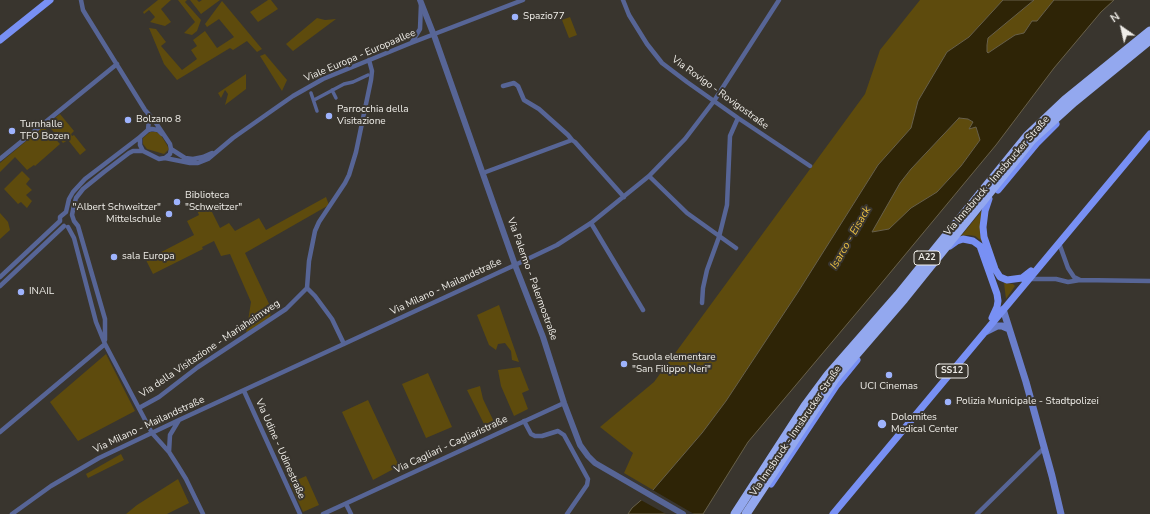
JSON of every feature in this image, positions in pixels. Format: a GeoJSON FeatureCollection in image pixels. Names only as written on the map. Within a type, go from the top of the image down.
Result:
{"type":"FeatureCollection","features":[{"type":"Feature","properties":{"kind":"highway","name":"A22"},"geometry":{"type":"LineString","coordinates":[[735,514],[805,406],[828,375],[898,295],[1027,136],[1065,100],[1150,30]]}},
{"type":"Feature","properties":{"kind":"highway","name":"A22"},"geometry":{"type":"LineString","coordinates":[[746,514],[834,379],[904,299],[1032,140],[1074,102],[1150,40]]}},
{"type":"Feature","properties":{"kind":"main road"},"geometry":{"type":"LineString","coordinates":[[0,40],[50,0]]}},
{"type":"Feature","properties":{"kind":"main road"},"geometry":{"type":"LineString","coordinates":[[1107,80],[1114,65],[1123,54],[1150,30]]}},
{"type":"Feature","properties":{"kind":"main road","name":"Via Innsbruck - Innsbrucker Straße"},"geometry":{"type":"LineString","coordinates":[[751,514],[836,386],[989,199],[1037,143],[1060,120],[1150,43]]}},
{"type":"Feature","properties":{"kind":"main road","name":"SS12"},"geometry":{"type":"LineString","coordinates":[[833,514],[1150,134]]}},
{"type":"Feature","properties":{"kind":"main road"},"geometry":{"type":"LineString","coordinates":[[989,199],[983,219],[984,237],[992,263],[1000,277],[1007,280],[1022,278],[1044,261]]}},
{"type":"Feature","properties":{"kind":"main road"},"geometry":{"type":"LineString","coordinates":[[950,246],[963,239],[978,244],[983,252],[998,301],[995,313],[984,333]]}},
{"type":"Feature","properties":{"kind":"main road"},"geometry":{"type":"LineString","coordinates":[[1003,309],[1026,382],[1061,514]]}},
{"type":"Feature","properties":{"kind":"main road"},"geometry":{"type":"LineString","coordinates":[[984,333],[997,326],[1002,326],[1009,329]]}},
{"type":"Feature","properties":{"kind":"main road"},"geometry":{"type":"LineString","coordinates":[[740,514],[760,490],[773,482]]}},
{"type":"Feature","properties":{"kind":"street"},"geometry":{"type":"LineString","coordinates":[[82,0],[83,10],[145,110],[149,119],[148,130]]}},
{"type":"Feature","properties":{"kind":"street","name":"Viale Europa - Europaallee"},"geometry":{"type":"LineString","coordinates":[[165,158],[182,162],[198,163],[208,159],[293,96],[323,79],[433,34],[522,0]]}},
{"type":"Feature","properties":{"kind":"street","name":"Via Rovigo - Rovigostraße"},"geometry":{"type":"LineString","coordinates":[[623,0],[629,14],[647,44],[662,63],[738,118],[810,166]]}},
{"type":"Feature","properties":{"kind":"street","name":"Via Milano - Mailandstraße"},"geometry":{"type":"LineString","coordinates":[[12,514],[51,486],[94,461],[179,420],[557,245],[591,223],[649,176],[685,139],[714,101],[779,0]]}},
{"type":"Feature","properties":{"kind":"street","name":"Via Palermo - Palermostraße"},"geometry":{"type":"LineString","coordinates":[[420,1],[515,265],[543,337],[564,403],[580,444],[595,463],[683,514]]}},
{"type":"Feature","properties":{"kind":"street","name":"Via Palermo - Palermostraße"},"geometry":{"type":"LineString","coordinates":[[411,43],[420,29],[420,1]]}},
{"type":"Feature","properties":{"kind":"street"},"geometry":{"type":"LineString","coordinates":[[344,344],[332,320],[315,296],[307,288],[309,261],[319,222],[345,183],[356,152],[371,80],[372,71],[368,60]]}},
{"type":"Feature","properties":{"kind":"street"},"geometry":{"type":"LineString","coordinates":[[0,159],[117,64]]}},
{"type":"Feature","properties":{"kind":"street","name":"Viale Europa - Europaallee"},"geometry":{"type":"LineString","coordinates":[[314,100],[344,84],[353,82],[368,75]]}},
{"type":"Feature","properties":{"kind":"street"},"geometry":{"type":"LineString","coordinates":[[502,86],[514,83],[518,86],[524,100],[545,114],[568,135],[624,197]]}},
{"type":"Feature","properties":{"kind":"street","name":"Viale Europa - Europaallee"},"geometry":{"type":"LineString","coordinates":[[332,90],[336,98]]}},
{"type":"Feature","properties":{"kind":"street","name":"Viale Europa - Europaallee"},"geometry":{"type":"LineString","coordinates":[[311,93],[317,111]]}},
{"type":"Feature","properties":{"kind":"street"},"geometry":{"type":"LineString","coordinates":[[105,344],[104,317],[78,226],[74,221],[72,214],[75,201],[83,189],[129,153],[133,151],[143,151],[159,159],[165,158],[170,154],[170,144],[160,132],[154,120],[145,110]]}},
{"type":"Feature","properties":{"kind":"street"},"geometry":{"type":"LineString","coordinates":[[702,303],[703,288],[706,276],[719,237],[727,205],[730,136],[738,118]]}},
{"type":"Feature","properties":{"kind":"street"},"geometry":{"type":"LineString","coordinates":[[0,277],[60,221],[60,217],[66,212],[69,199],[78,186],[140,138],[142,134],[148,130],[152,129],[160,132]]}},
{"type":"Feature","properties":{"kind":"street"},"geometry":{"type":"LineString","coordinates":[[140,138],[140,145],[143,151]]}},
{"type":"Feature","properties":{"kind":"street"},"geometry":{"type":"LineString","coordinates":[[483,173],[572,140]]}},
{"type":"Feature","properties":{"kind":"street","name":"Viale Europa - Europaallee"},"geometry":{"type":"LineString","coordinates":[[171,149],[185,158],[193,159],[203,157],[217,151]]}},
{"type":"Feature","properties":{"kind":"street"},"geometry":{"type":"LineString","coordinates":[[649,176],[687,213],[736,248]]}},
{"type":"Feature","properties":{"kind":"street"},"geometry":{"type":"LineString","coordinates":[[66,212],[72,214]]}},
{"type":"Feature","properties":{"kind":"street"},"geometry":{"type":"LineString","coordinates":[[60,221],[66,226],[74,238],[93,312],[105,344],[152,433],[169,452],[186,479],[203,514]]}},
{"type":"Feature","properties":{"kind":"street"},"geometry":{"type":"LineString","coordinates":[[0,286],[66,226],[72,225],[74,221]]}},
{"type":"Feature","properties":{"kind":"street"},"geometry":{"type":"LineString","coordinates":[[591,223],[643,310]]}},
{"type":"Feature","properties":{"kind":"street"},"geometry":{"type":"LineString","coordinates":[[1059,243],[1068,268],[1074,277],[1080,280]]}},
{"type":"Feature","properties":{"kind":"street"},"geometry":{"type":"LineString","coordinates":[[1029,279],[1056,279],[1068,282],[1080,280],[1150,281]]}},
{"type":"Feature","properties":{"kind":"street","name":"Via della Visitazione - Mariaheimweg"},"geometry":{"type":"LineString","coordinates":[[139,408],[159,397],[198,367],[286,308],[307,288]]}},
{"type":"Feature","properties":{"kind":"street"},"geometry":{"type":"LineString","coordinates":[[93,312],[104,317]]}},
{"type":"Feature","properties":{"kind":"street"},"geometry":{"type":"LineString","coordinates":[[98,327],[104,317]]}},
{"type":"Feature","properties":{"kind":"street"},"geometry":{"type":"LineString","coordinates":[[0,432],[105,344]]}},
{"type":"Feature","properties":{"kind":"street","name":"Via Udine - Udinestraße"},"geometry":{"type":"LineString","coordinates":[[244,391],[300,514]]}},
{"type":"Feature","properties":{"kind":"street","name":"Via Cagliari - Cagliaristraße"},"geometry":{"type":"LineString","coordinates":[[323,514],[564,403]]}},
{"type":"Feature","properties":{"kind":"street"},"geometry":{"type":"LineString","coordinates":[[169,452],[170,435],[179,420]]}},
{"type":"Feature","properties":{"kind":"street"},"geometry":{"type":"LineString","coordinates":[[524,421],[531,434],[535,436],[542,436],[558,431],[564,435],[588,479],[587,485],[567,514]]}},
{"type":"Feature","properties":{"kind":"street"},"geometry":{"type":"LineString","coordinates":[[977,514],[1044,448]]}},
{"type":"Feature","properties":{"kind":"street"},"geometry":{"type":"LineString","coordinates":[[346,504],[350,514]]}},
{"type":"Feature","properties":{"kind":"shaded area"},"geometry":{"type":"Polygon","coordinates":[[[158,0],[171,0],[161,9],[171,22],[165,26],[150,22],[155,17],[149,10],[144,14],[143,12],[158,0]]]}},
{"type":"Feature","properties":{"kind":"shaded area"},"geometry":{"type":"Polygon","coordinates":[[[178,0],[187,0],[185,2],[201,20],[197,31],[192,35],[184,33],[195,22],[178,0]]]}},
{"type":"Feature","properties":{"kind":"shaded area"},"geometry":{"type":"Polygon","coordinates":[[[190,0],[197,0],[199,2],[202,0],[220,0],[201,14],[190,0]]]}},
{"type":"Feature","properties":{"kind":"shaded area"},"geometry":{"type":"Polygon","coordinates":[[[268,0],[271,0],[278,9],[258,22],[250,12],[268,0]]]}},
{"type":"Feature","properties":{"kind":"shaded area"},"geometry":{"type":"Polygon","coordinates":[[[920,0],[1003,0],[969,37],[947,52],[918,101],[911,128],[878,165],[798,292],[726,401],[702,433],[653,490],[624,473],[633,453],[600,427],[654,382],[865,94],[880,50],[920,0]]]}},
{"type":"Feature","properties":{"kind":"shaded area"},"geometry":{"type":"Polygon","coordinates":[[[1034,0],[1054,0],[1037,21],[1032,21],[1024,33],[1015,35],[988,53],[988,38],[1034,0]]]}},
{"type":"Feature","properties":{"kind":"shaded area"},"geometry":{"type":"Polygon","coordinates":[[[222,1],[262,49],[257,52],[247,41],[233,50],[230,48],[177,80],[164,64],[149,28],[156,29],[166,42],[161,46],[182,70],[197,59],[191,50],[197,46],[193,40],[205,31],[217,48],[234,37],[219,19],[207,27],[205,24],[222,1]]]}},
{"type":"Feature","properties":{"kind":"shaded area"},"geometry":{"type":"Polygon","coordinates":[[[570,17],[577,35],[569,38],[562,20],[570,17]]]}},
{"type":"Feature","properties":{"kind":"shaded area"},"geometry":{"type":"Polygon","coordinates":[[[317,18],[325,20],[336,19],[293,51],[286,44],[317,18]]]}},
{"type":"Feature","properties":{"kind":"shaded area"},"geometry":{"type":"Polygon","coordinates":[[[265,54],[287,80],[282,91],[260,56],[265,54]]]}},
{"type":"Feature","properties":{"kind":"shaded area"},"geometry":{"type":"Polygon","coordinates":[[[246,74],[246,89],[225,105],[228,94],[225,90],[221,98],[218,93],[246,74]]]}},
{"type":"Feature","properties":{"kind":"shaded area"},"geometry":{"type":"Polygon","coordinates":[[[60,114],[74,131],[71,134],[72,136],[74,135],[86,150],[80,155],[68,140],[63,143],[47,124],[60,114]]]}},
{"type":"Feature","properties":{"kind":"shaded area"},"geometry":{"type":"Polygon","coordinates":[[[959,118],[968,119],[973,122],[970,128],[976,127],[980,140],[961,166],[937,192],[919,203],[889,229],[871,232],[900,183],[911,169],[959,118]]]}},
{"type":"Feature","properties":{"kind":"shaded area"},"geometry":{"type":"Polygon","coordinates":[[[43,127],[60,144],[35,166],[34,165],[27,170],[15,157],[0,172],[0,163],[43,127]]]}},
{"type":"Feature","properties":{"kind":"shaded area"},"geometry":{"type":"Polygon","coordinates":[[[150,132],[160,134],[167,145],[169,149],[164,154],[147,149],[143,144],[143,138],[150,132]]]}},
{"type":"Feature","properties":{"kind":"shaded area"},"geometry":{"type":"Polygon","coordinates":[[[22,171],[30,179],[26,184],[32,190],[26,195],[32,201],[27,208],[21,202],[18,204],[4,189],[22,171]]]}},
{"type":"Feature","properties":{"kind":"shaded area"},"geometry":{"type":"Polygon","coordinates":[[[326,197],[329,205],[245,253],[271,308],[270,318],[246,333],[251,302],[230,254],[221,256],[214,241],[202,247],[203,249],[153,274],[146,260],[194,235],[187,221],[199,215],[197,210],[208,204],[220,228],[229,223],[235,231],[259,218],[266,230],[326,197]]]}},
{"type":"Feature","properties":{"kind":"shaded area"},"geometry":{"type":"Polygon","coordinates":[[[984,208],[984,243],[975,236],[961,236],[984,208]]]}},
{"type":"Feature","properties":{"kind":"shaded area"},"geometry":{"type":"Polygon","coordinates":[[[0,213],[8,222],[10,230],[0,239],[0,213]]]}},
{"type":"Feature","properties":{"kind":"shaded area"},"geometry":{"type":"Polygon","coordinates":[[[1004,283],[1013,284],[1015,286],[1006,299],[1004,283]]]}},
{"type":"Feature","properties":{"kind":"shaded area"},"geometry":{"type":"Polygon","coordinates":[[[499,305],[519,362],[512,360],[511,351],[505,343],[498,344],[496,350],[489,345],[477,315],[499,305]]]}},
{"type":"Feature","properties":{"kind":"shaded area"},"geometry":{"type":"Polygon","coordinates":[[[106,354],[135,411],[78,441],[50,402],[106,354]]]}},
{"type":"Feature","properties":{"kind":"shaded area"},"geometry":{"type":"Polygon","coordinates":[[[520,367],[529,390],[522,393],[528,409],[514,416],[501,386],[498,370],[520,367]]]}},
{"type":"Feature","properties":{"kind":"shaded area"},"geometry":{"type":"Polygon","coordinates":[[[428,373],[452,427],[426,438],[402,384],[428,373]]]}},
{"type":"Feature","properties":{"kind":"shaded area"},"geometry":{"type":"Polygon","coordinates":[[[480,386],[483,399],[496,426],[487,430],[467,390],[480,386]]]}},
{"type":"Feature","properties":{"kind":"shaded area"},"geometry":{"type":"Polygon","coordinates":[[[368,400],[399,466],[373,480],[342,412],[368,400]]]}},
{"type":"Feature","properties":{"kind":"shaded area"},"geometry":{"type":"Polygon","coordinates":[[[121,454],[124,460],[88,478],[86,474],[121,454]]]}},
{"type":"Feature","properties":{"kind":"shaded area"},"geometry":{"type":"Polygon","coordinates":[[[306,476],[319,505],[303,512],[290,483],[306,476]]]}},
{"type":"Feature","properties":{"kind":"shaded area"},"geometry":{"type":"Polygon","coordinates":[[[178,479],[189,503],[167,514],[126,514],[137,505],[178,479]]]}},
{"type":"Feature","properties":{"kind":"water","name":"Isarco - Eisack"},"geometry":{"type":"Polygon","coordinates":[[[1003,0],[1034,0],[988,38],[988,53],[1015,35],[1024,33],[1032,21],[1037,21],[1054,0],[1114,0],[1101,12],[1054,68],[996,145],[748,442],[703,514],[628,514],[632,508],[653,490],[702,433],[726,401],[798,292],[878,165],[911,128],[918,101],[947,52],[969,37],[1003,0]],[[959,118],[911,169],[900,183],[872,232],[889,229],[911,208],[937,192],[961,166],[980,140],[976,127],[969,129],[973,122],[968,119],[959,118]]]}},
{"type":"Feature","properties":{"kind":"pier"},"geometry":{"type":"Polygon","coordinates":[[[651,489],[694,514],[666,514],[639,499],[651,489]]]}},
{"type":"Feature","properties":{"kind":"place","name":"Spazio77"},"geometry":{"type":"Point","coordinates":[515,17]}},
{"type":"Feature","properties":{"kind":"place","name":"Parrocchia della Visitazione"},"geometry":{"type":"Point","coordinates":[329,116]}},
{"type":"Feature","properties":{"kind":"place","name":"Bolzano 8"},"geometry":{"type":"Point","coordinates":[128,120]}},
{"type":"Feature","properties":{"kind":"place","name":"Turnhalle TFO Bozen"},"geometry":{"type":"Point","coordinates":[12,131]}},
{"type":"Feature","properties":{"kind":"place","name":"Biblioteca \"Schweitzer\""},"geometry":{"type":"Point","coordinates":[177,202]}},
{"type":"Feature","properties":{"kind":"place","name":"\"Albert Schweitzer\" Mittelschule"},"geometry":{"type":"Point","coordinates":[169,214]}},
{"type":"Feature","properties":{"kind":"place","name":"sala Europa"},"geometry":{"type":"Point","coordinates":[114,257]}},
{"type":"Feature","properties":{"kind":"place","name":"INAIL"},"geometry":{"type":"Point","coordinates":[21,292]}},
{"type":"Feature","properties":{"kind":"place","name":"Scuola elementare \"San Filippo Neri\""},"geometry":{"type":"Point","coordinates":[624,364]}},
{"type":"Feature","properties":{"kind":"place","name":"UCI Cinemas"},"geometry":{"type":"Point","coordinates":[889,375]}},
{"type":"Feature","properties":{"kind":"place","name":"Polizia Municipale - Stadtpolizei"},"geometry":{"type":"Point","coordinates":[948,402]}},
{"type":"Feature","properties":{"kind":"place","name":"Dolomites Medical Center"},"geometry":{"type":"Point","coordinates":[882,424]}}]}
